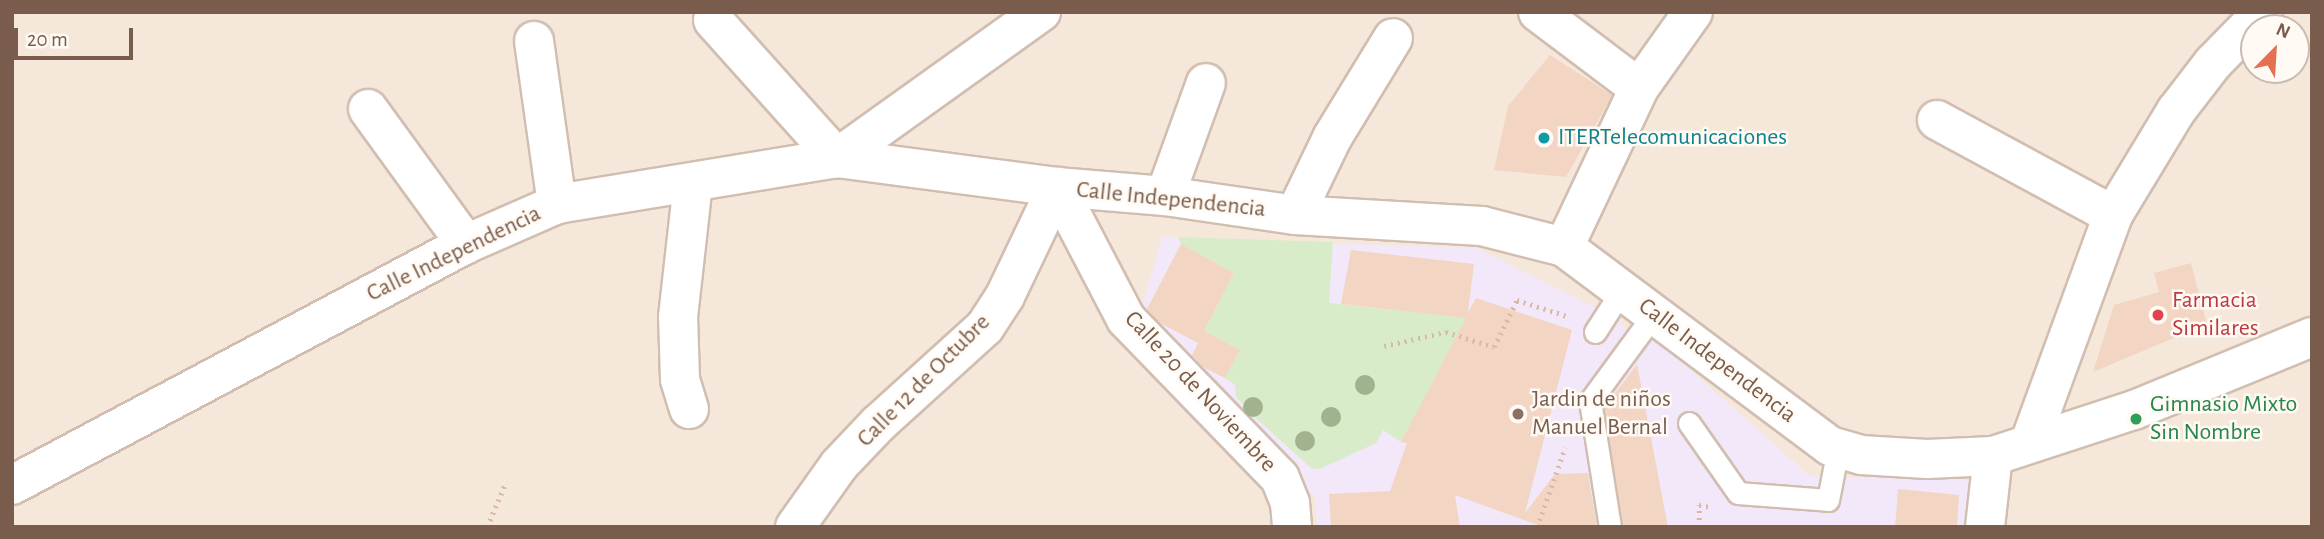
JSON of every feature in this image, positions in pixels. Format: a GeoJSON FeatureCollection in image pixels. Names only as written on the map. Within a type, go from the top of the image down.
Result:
{"type":"FeatureCollection","features":[{"type":"Feature","properties":{"kind":"street"},"geometry":{"type":"LineString","coordinates":[[713,20],[837,158],[1041,12]]}},
{"type":"Feature","properties":{"kind":"street"},"geometry":{"type":"LineString","coordinates":[[1538,12],[1639,88]]}},
{"type":"Feature","properties":{"kind":"street"},"geometry":{"type":"LineString","coordinates":[[1564,247],[1639,88],[1693,12]]}},
{"type":"Feature","properties":{"kind":"street"},"geometry":{"type":"LineString","coordinates":[[2030,442],[2113,215],[2176,111],[2213,63],[2263,12]]}},
{"type":"Feature","properties":{"kind":"street"},"geometry":{"type":"LineString","coordinates":[[1295,215],[1332,138],[1393,38]]}},
{"type":"Feature","properties":{"kind":"street"},"geometry":{"type":"LineString","coordinates":[[534,41],[557,204]]}},
{"type":"Feature","properties":{"kind":"street"},"geometry":{"type":"LineString","coordinates":[[1165,196],[1206,83]]}},
{"type":"Feature","properties":{"kind":"street"},"geometry":{"type":"LineString","coordinates":[[368,109],[466,244]]}},
{"type":"Feature","properties":{"kind":"street"},"geometry":{"type":"LineString","coordinates":[[1937,120],[2113,215]]}},
{"type":"Feature","properties":{"kind":"street","name":"Calle Independencia"},"geometry":{"type":"LineString","coordinates":[[12,485],[466,244],[557,204],[837,158],[1057,187],[1165,196],[1295,215],[1482,226],[1564,247],[1830,446],[1890,458],[1993,456],[2134,410],[2312,337]]}},
{"type":"Feature","properties":{"kind":"street"},"geometry":{"type":"LineString","coordinates":[[690,409],[680,379],[678,317],[693,183]]}},
{"type":"Feature","properties":{"kind":"street","name":"Calle 12 de Octubre"},"geometry":{"type":"LineString","coordinates":[[795,527],[839,466],[878,424],[985,327],[1005,296],[1057,187]]}},
{"type":"Feature","properties":{"kind":"street","name":"Calle 20 de Noviembre"},"geometry":{"type":"LineString","coordinates":[[1057,187],[1080,237],[1126,319],[1280,478],[1290,503],[1292,527]]}},
{"type":"Feature","properties":{"kind":"street"},"geometry":{"type":"LineString","coordinates":[[1985,527],[1993,456]]}},
{"type":"Feature","properties":{"kind":"lane"},"geometry":{"type":"LineString","coordinates":[[1595,332],[1613,283]]}},
{"type":"Feature","properties":{"kind":"lane"},"geometry":{"type":"LineString","coordinates":[[1610,527],[1590,401],[1654,314]]}},
{"type":"Feature","properties":{"kind":"lane"},"geometry":{"type":"LineString","coordinates":[[1689,423],[1738,493],[1828,499],[1838,448]]}},
{"type":"Feature","properties":{"kind":"path"},"geometry":{"type":"LineString","coordinates":[[1384,346],[1446,332],[1494,347],[1517,300],[1580,320],[1613,283]]}},
{"type":"Feature","properties":{"kind":"path"},"geometry":{"type":"LineString","coordinates":[[1537,527],[1556,471]]}},
{"type":"Feature","properties":{"kind":"path"},"geometry":{"type":"LineString","coordinates":[[487,527],[506,482]]}},
{"type":"Feature","properties":{"kind":"shaded area"},"geometry":{"type":"Polygon","coordinates":[[[12,12],[2312,12],[2312,527],[12,527],[12,12]]]}},
{"type":"Feature","properties":{"kind":"shaded area","name":"Jardin de niños Manuel Bernal"},"geometry":{"type":"Polygon","coordinates":[[[1162,237],[1477,248],[1622,321],[1620,325],[1646,344],[1652,336],[1810,476],[1969,480],[1967,527],[1317,527],[1315,498],[1141,310],[1162,237]]]}},
{"type":"Feature","properties":{"kind":"green space"},"geometry":{"type":"Polygon","coordinates":[[[1178,237],[1333,242],[1329,303],[1468,318],[1401,442],[1383,430],[1376,443],[1320,469],[1311,468],[1248,411],[1236,396],[1235,385],[1225,378],[1240,350],[1204,331],[1234,273],[1181,244],[1178,237]]]}},
{"type":"Feature","properties":{"kind":"building","name":"ITERTelecomunicaciones"},"geometry":{"type":"Polygon","coordinates":[[[1550,55],[1612,95],[1566,177],[1494,170],[1508,106],[1550,55]]]}},
{"type":"Feature","properties":{"kind":"building"},"geometry":{"type":"Polygon","coordinates":[[[1181,244],[1234,273],[1204,331],[1240,350],[1225,378],[1203,367],[1192,355],[1198,343],[1160,323],[1147,309],[1181,244]]]}},
{"type":"Feature","properties":{"kind":"building"},"geometry":{"type":"Polygon","coordinates":[[[1351,250],[1474,264],[1468,312],[1476,298],[1572,330],[1525,513],[1555,474],[1588,473],[1597,527],[1543,527],[1455,495],[1460,527],[1331,527],[1329,494],[1390,491],[1407,443],[1401,442],[1466,318],[1341,304],[1351,250]]]}},
{"type":"Feature","properties":{"kind":"building","name":"Farmacia Similares"},"geometry":{"type":"Polygon","coordinates":[[[2191,263],[2207,324],[2093,372],[2114,305],[2159,292],[2154,273],[2191,263]]]}},
{"type":"Feature","properties":{"kind":"building"},"geometry":{"type":"Polygon","coordinates":[[[1637,364],[1668,527],[1623,527],[1604,408],[1637,364]]]}},
{"type":"Feature","properties":{"kind":"building"},"geometry":{"type":"Polygon","coordinates":[[[1898,489],[1959,495],[1957,527],[1895,527],[1898,489]]]}},
{"type":"Feature","properties":{"kind":"place","name":"ITERTelecomunicaciones"},"geometry":{"type":"Point","coordinates":[1544,138]}},
{"type":"Feature","properties":{"kind":"place","name":"Farmacia Similares"},"geometry":{"type":"Point","coordinates":[2158,315]}},
{"type":"Feature","properties":{"kind":"place","name":"Jardin de niños Manuel Bernal"},"geometry":{"type":"Point","coordinates":[1518,414]}},
{"type":"Feature","properties":{"kind":"place","name":"Gimnasio Mixto Sin Nombre"},"geometry":{"type":"Point","coordinates":[2136,419]}}]}
